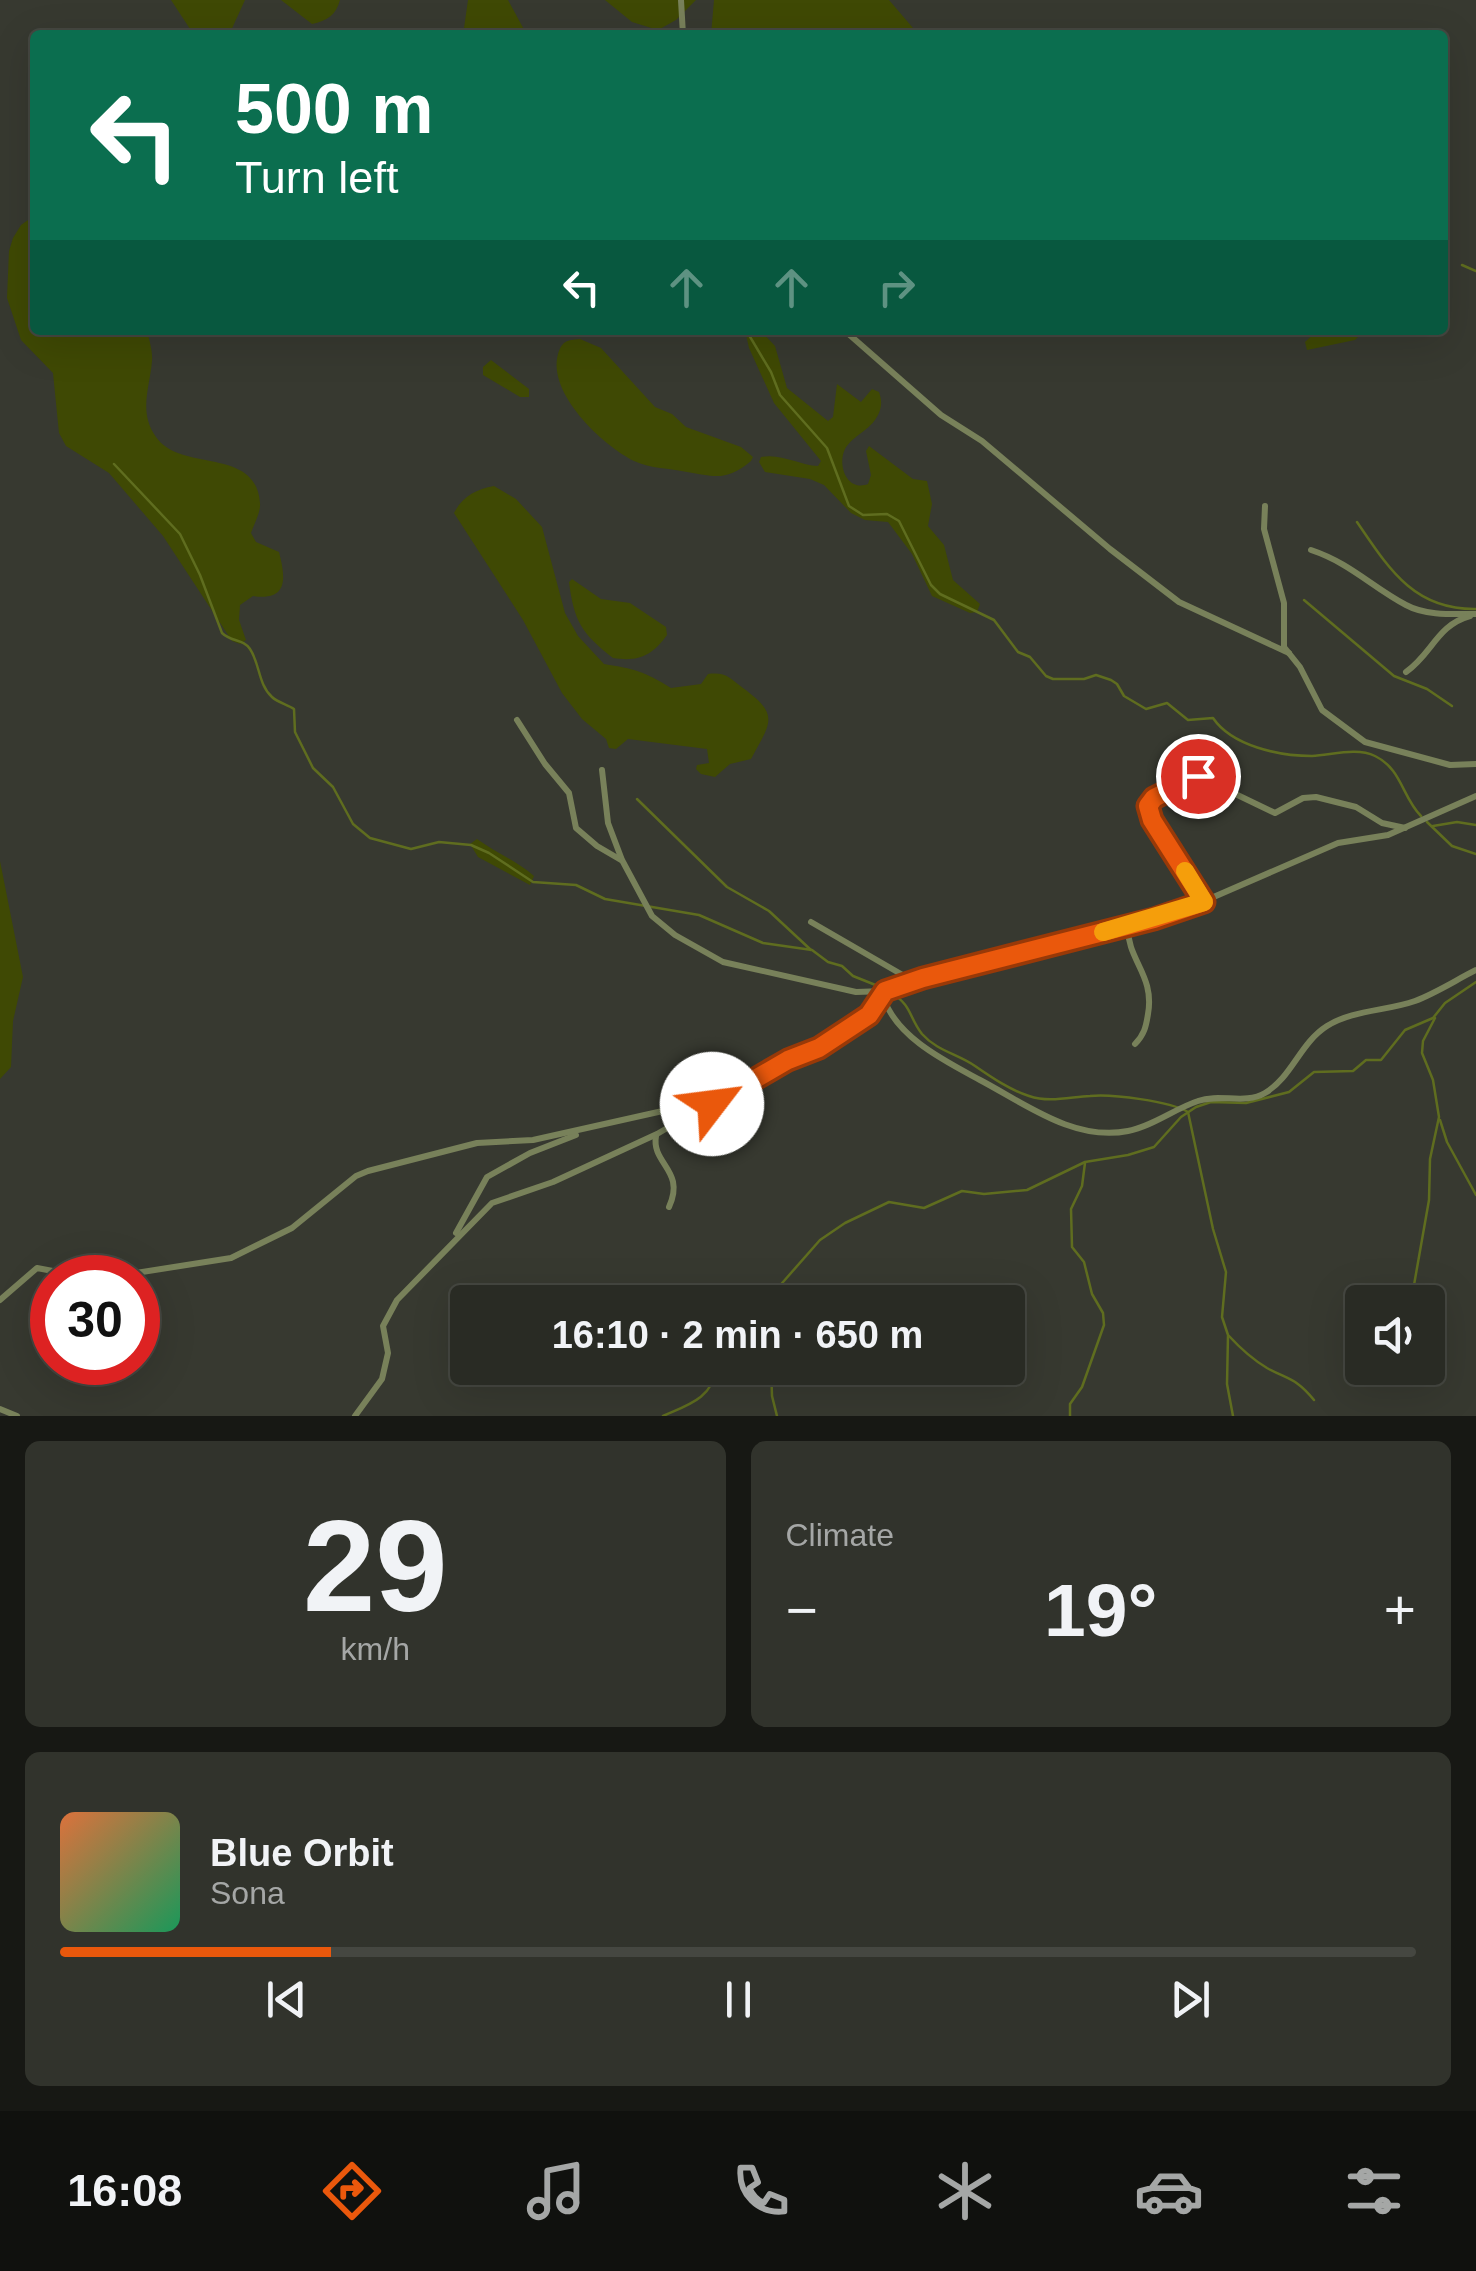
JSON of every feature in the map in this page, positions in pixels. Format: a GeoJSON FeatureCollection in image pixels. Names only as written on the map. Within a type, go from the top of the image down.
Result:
{"type":"FeatureCollection","features":[{"type":"Feature","properties":{"kind":"street"},"geometry":{"type":"LineString","coordinates":[[681,0],[683,30]]}},
{"type":"Feature","properties":{"kind":"street"},"geometry":{"type":"LineString","coordinates":[[850,335],[942,415],[982,441],[1179,602],[1288,653]]}},
{"type":"Feature","properties":{"kind":"street"},"geometry":{"type":"LineString","coordinates":[[1265,506],[1264,529],[1284,603],[1282,636],[1322,710],[1366,742],[1450,764],[1476,764]]}},
{"type":"Feature","properties":{"kind":"street"},"geometry":{"type":"LineString","coordinates":[[1311,550],[1339,560],[1409,607],[1440,614],[1476,615]]}},
{"type":"Feature","properties":{"kind":"street"},"geometry":{"type":"LineString","coordinates":[[1406,672],[1454,620],[1476,615]]}},
{"type":"Feature","properties":{"kind":"street"},"geometry":{"type":"LineString","coordinates":[[516,720],[569,793],[576,828],[596,846],[622,860]]}},
{"type":"Feature","properties":{"kind":"street"},"geometry":{"type":"LineString","coordinates":[[602,770],[608,823],[622,860],[652,916],[676,935],[723,962],[856,992],[884,993],[914,981],[1129,926],[1204,902],[1338,843],[1406,828],[1476,796]]}},
{"type":"Feature","properties":{"kind":"street"},"geometry":{"type":"LineString","coordinates":[[1204,902],[1152,820],[1148,806],[1154,798],[1198,776],[1275,813],[1303,798],[1316,797],[1356,807],[1382,823],[1406,828]]}},
{"type":"Feature","properties":{"kind":"street"},"geometry":{"type":"LineString","coordinates":[[810,922],[914,981]]}},
{"type":"Feature","properties":{"kind":"street"},"geometry":{"type":"LineString","coordinates":[[1129,926],[1132,949],[1152,992],[1145,1030],[1135,1044]]}},
{"type":"Feature","properties":{"kind":"street"},"geometry":{"type":"LineString","coordinates":[[884,993],[896,1019],[936,1056],[1014,1102],[1040,1116],[1125,1132],[1198,1101],[1264,1094],[1280,1082],[1313,1036],[1330,1024],[1413,1002],[1476,970]]}},
{"type":"Feature","properties":{"kind":"street"},"geometry":{"type":"LineString","coordinates":[[355,1416],[382,1379],[388,1354],[383,1326],[398,1300],[492,1202],[554,1182],[656,1134],[788,1060],[819,1048],[869,1015],[884,993]]}},
{"type":"Feature","properties":{"kind":"street"},"geometry":{"type":"LineString","coordinates":[[446,1250],[487,1177],[530,1153],[630,1116],[676,1108],[694,1112]]}},
{"type":"Feature","properties":{"kind":"street"},"geometry":{"type":"LineString","coordinates":[[160,1269],[231,1258],[292,1228],[356,1176],[368,1171],[477,1143],[514,1144],[586,1131]]}},
{"type":"Feature","properties":{"kind":"street"},"geometry":{"type":"LineString","coordinates":[[656,1134],[655,1148],[676,1190],[669,1207]]}},
{"type":"Feature","properties":{"kind":"street"},"geometry":{"type":"LineString","coordinates":[[0,1300],[30,1274]]}},
{"type":"Feature","properties":{"kind":"street"},"geometry":{"type":"LineString","coordinates":[[0,1409],[17,1416]]}},
{"type":"Feature","properties":{"kind":"green space"},"geometry":{"type":"Polygon","coordinates":[[[171,0],[245,0],[231,30],[191,30],[171,0]]]}},
{"type":"Feature","properties":{"kind":"green space"},"geometry":{"type":"Polygon","coordinates":[[[281,0],[340,0],[330,16],[312,24],[281,0]]]}},
{"type":"Feature","properties":{"kind":"green space"},"geometry":{"type":"Polygon","coordinates":[[[468,0],[508,0],[524,30],[464,30],[468,0]]]}},
{"type":"Feature","properties":{"kind":"green space"},"geometry":{"type":"Polygon","coordinates":[[[605,0],[696,0],[676,20],[658,30],[632,22],[605,0]]]}},
{"type":"Feature","properties":{"kind":"green space"},"geometry":{"type":"Polygon","coordinates":[[[714,0],[889,0],[915,30],[711,30],[714,0]]]}},
{"type":"Feature","properties":{"kind":"green space"},"geometry":{"type":"Polygon","coordinates":[[[30,219],[30,335],[148,335],[152,357],[146,409],[156,437],[167,448],[182,454],[232,467],[246,474],[255,485],[260,507],[251,533],[256,542],[279,552],[283,579],[273,595],[253,596],[240,605],[239,620],[246,640],[240,644],[232,641],[163,536],[109,473],[66,446],[59,433],[53,373],[21,340],[7,298],[9,251],[21,225],[30,219]]]}},
{"type":"Feature","properties":{"kind":"green space"},"geometry":{"type":"Polygon","coordinates":[[[746,335],[765,335],[775,346],[787,388],[828,421],[833,417],[837,384],[861,402],[872,389],[879,392],[878,415],[845,449],[842,462],[846,476],[854,484],[868,484],[869,446],[913,479],[927,481],[932,504],[928,526],[944,545],[953,580],[980,604],[977,612],[970,613],[932,596],[912,554],[888,522],[865,520],[851,513],[824,485],[810,479],[765,472],[759,462],[761,457],[818,466],[821,461],[774,403],[746,335]]]}},
{"type":"Feature","properties":{"kind":"green space"},"geometry":{"type":"Polygon","coordinates":[[[1313,335],[1360,335],[1355,340],[1307,350],[1305,342],[1313,335]]]}},
{"type":"Feature","properties":{"kind":"green space"},"geometry":{"type":"Polygon","coordinates":[[[580,339],[601,348],[655,407],[672,414],[686,427],[741,447],[753,457],[751,461],[728,475],[714,476],[647,466],[621,453],[580,416],[561,385],[558,354],[566,342],[580,339]]]}},
{"type":"Feature","properties":{"kind":"green space"},"geometry":{"type":"Polygon","coordinates":[[[491,360],[529,389],[529,397],[520,397],[483,375],[483,367],[491,360]]]}},
{"type":"Feature","properties":{"kind":"green space"},"geometry":{"type":"Polygon","coordinates":[[[494,486],[516,499],[542,527],[565,613],[578,636],[604,664],[639,671],[671,688],[701,684],[708,674],[724,675],[763,705],[767,727],[751,759],[730,764],[715,777],[696,769],[697,765],[709,763],[707,749],[628,739],[616,749],[609,748],[606,739],[582,719],[562,693],[523,620],[454,513],[470,495],[494,486]]]}},
{"type":"Feature","properties":{"kind":"green space"},"geometry":{"type":"Polygon","coordinates":[[[572,579],[601,599],[630,603],[666,627],[667,635],[644,656],[613,658],[581,625],[571,595],[572,579]]]}},
{"type":"Feature","properties":{"kind":"green space"},"geometry":{"type":"Polygon","coordinates":[[[477,839],[534,876],[530,885],[478,857],[470,844],[477,839]]]}},
{"type":"Feature","properties":{"kind":"green space"},"geometry":{"type":"Polygon","coordinates":[[[0,861],[23,977],[13,1021],[11,1067],[0,1079],[0,861]]]}},
{"type":"Feature","properties":{"kind":"waterway"},"geometry":{"type":"LineString","coordinates":[[1462,265],[1476,271]]}},
{"type":"Feature","properties":{"kind":"waterway"},"geometry":{"type":"LineString","coordinates":[[749,335],[780,395],[827,448],[849,506],[863,515],[887,514],[899,521],[931,585],[940,594],[994,620],[1018,652],[1030,657],[1046,676],[1084,679],[1096,675],[1117,684],[1124,696],[1146,709],[1167,703],[1188,720],[1213,718],[1232,736],[1271,751],[1312,756],[1360,752],[1375,756],[1391,768],[1421,816]]}},
{"type":"Feature","properties":{"kind":"waterway"},"geometry":{"type":"LineString","coordinates":[[114,464],[180,534],[222,633],[247,646],[267,692],[294,709],[295,732],[313,768],[333,787],[353,824],[370,838],[411,849],[439,842],[471,845],[533,882],[576,885],[605,899],[699,915],[763,943],[812,950],[853,976],[883,988]]}},
{"type":"Feature","properties":{"kind":"waterway"},"geometry":{"type":"LineString","coordinates":[[1357,522],[1405,584],[1436,602],[1476,609]]}},
{"type":"Feature","properties":{"kind":"waterway"},"geometry":{"type":"LineString","coordinates":[[1304,600],[1394,676],[1427,689],[1452,706]]}},
{"type":"Feature","properties":{"kind":"waterway"},"geometry":{"type":"LineString","coordinates":[[637,799],[727,887],[769,911],[811,950]]}},
{"type":"Feature","properties":{"kind":"waterway"},"geometry":{"type":"LineString","coordinates":[[1427,822],[1452,846],[1476,854]]}},
{"type":"Feature","properties":{"kind":"waterway"},"geometry":{"type":"LineString","coordinates":[[1433,826],[1457,822],[1476,825]]}},
{"type":"Feature","properties":{"kind":"waterway"},"geometry":{"type":"LineString","coordinates":[[780,1285],[820,1240],[889,1202],[924,1208],[962,1191],[984,1194],[1027,1190],[1085,1162],[1154,1147],[1181,1117],[1196,1107],[1211,1102],[1246,1103],[1289,1092],[1314,1072],[1353,1071],[1366,1060],[1381,1060],[1405,1030],[1433,1018],[1445,1003],[1476,982]]}},
{"type":"Feature","properties":{"kind":"waterway"},"geometry":{"type":"LineString","coordinates":[[890,992],[907,1007],[928,1040],[1022,1093],[1044,1099],[1126,1097],[1188,1112],[1226,1272],[1222,1317],[1228,1335],[1227,1384],[1233,1416]]}},
{"type":"Feature","properties":{"kind":"waterway"},"geometry":{"type":"LineString","coordinates":[[1414,1285],[1439,1117],[1433,1080],[1422,1053],[1423,1041],[1435,1018]]}},
{"type":"Feature","properties":{"kind":"waterway"},"geometry":{"type":"LineString","coordinates":[[1440,1120],[1447,1142],[1476,1195]]}},
{"type":"Feature","properties":{"kind":"waterway"},"geometry":{"type":"LineString","coordinates":[[1070,1416],[1070,1404],[1082,1387],[1104,1325],[1084,1262],[1072,1247],[1071,1209],[1082,1186],[1085,1163]]}},
{"type":"Feature","properties":{"kind":"waterway"},"geometry":{"type":"LineString","coordinates":[[1229,1336],[1256,1361],[1297,1383],[1314,1400]]}},
{"type":"Feature","properties":{"kind":"waterway"},"geometry":{"type":"LineString","coordinates":[[663,1416],[690,1404],[711,1385]]}},
{"type":"Feature","properties":{"kind":"waterway"},"geometry":{"type":"LineString","coordinates":[[772,1385],[777,1416]]}},
{"type":"Feature","properties":{"kind":"slow traffic"},"geometry":{"type":"LineString","coordinates":[[1103,932],[1204,902],[1185,871]]}},
{"type":"Feature","properties":{"kind":"route"},"geometry":{"type":"LineString","coordinates":[[712,1104],[788,1060],[819,1048],[869,1015],[885,991],[1180,912],[1204,902],[1152,820],[1148,806],[1154,798],[1198,776]]}}]}
